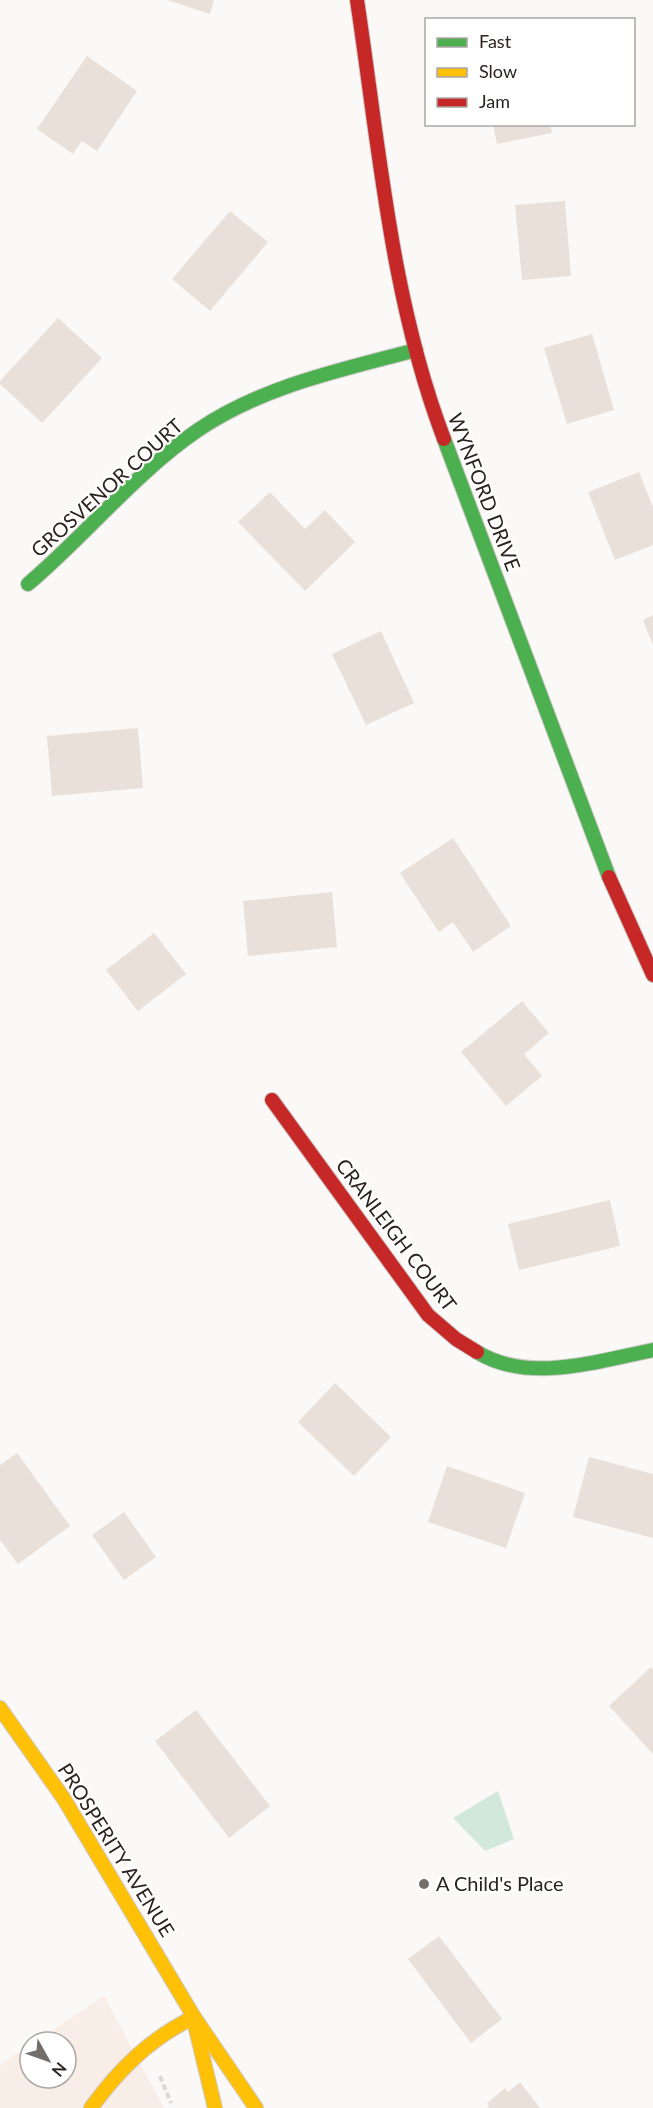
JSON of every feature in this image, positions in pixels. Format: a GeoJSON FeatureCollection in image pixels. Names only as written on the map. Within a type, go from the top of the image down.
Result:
{"type":"FeatureCollection","features":[{"type":"Feature","properties":{"kind":"street","name":"WYNFORD DRIVE"},"geometry":{"type":"LineString","coordinates":[[357,0],[399,277],[430,403],[610,881],[653,975]]}},
{"type":"Feature","properties":{"kind":"street","name":"GROSVENOR COURT"},"geometry":{"type":"LineString","coordinates":[[28,584],[61,558],[126,491],[166,457],[224,414],[268,393],[416,350]]}},
{"type":"Feature","properties":{"kind":"street","name":"CRANLEIGH COURT"},"geometry":{"type":"LineString","coordinates":[[272,1100],[428,1315],[452,1339],[480,1357],[514,1367],[549,1369],[653,1350]]}},
{"type":"Feature","properties":{"kind":"street","name":"PROSPERITY AVENUE"},"geometry":{"type":"LineString","coordinates":[[0,1708],[69,1808],[154,1946],[194,2017],[230,2066],[256,2108]]}},
{"type":"Feature","properties":{"kind":"street","name":"PROSPERITY AVENUE"},"geometry":{"type":"LineString","coordinates":[[194,2017],[215,2108]]}},
{"type":"Feature","properties":{"kind":"street"},"geometry":{"type":"LineString","coordinates":[[91,2108],[114,2078],[142,2048],[162,2032],[194,2017]]}},
{"type":"Feature","properties":{"kind":"shaded area"},"geometry":{"type":"Polygon","coordinates":[[[104,1996],[164,2108],[0,2108],[0,2065],[18,2053],[18,2090],[78,2090],[78,2030],[53,2030],[104,1996]]]}},
{"type":"Feature","properties":{"kind":"green space"},"geometry":{"type":"Polygon","coordinates":[[[498,1791],[514,1839],[485,1851],[453,1818],[498,1791]]]}},
{"type":"Feature","properties":{"kind":"building"},"geometry":{"type":"Polygon","coordinates":[[[167,0],[214,0],[210,14],[167,0]]]}},
{"type":"Feature","properties":{"kind":"building"},"geometry":{"type":"Polygon","coordinates":[[[87,56],[137,91],[97,151],[82,141],[73,154],[37,129],[87,56]]]}},
{"type":"Feature","properties":{"kind":"building"},"geometry":{"type":"Polygon","coordinates":[[[493,126],[550,126],[552,133],[497,144],[493,126]]]}},
{"type":"Feature","properties":{"kind":"building"},"geometry":{"type":"Polygon","coordinates":[[[565,201],[571,276],[522,280],[515,205],[565,201]]]}},
{"type":"Feature","properties":{"kind":"building"},"geometry":{"type":"Polygon","coordinates":[[[230,211],[268,242],[210,311],[172,279],[230,211]]]}},
{"type":"Feature","properties":{"kind":"building"},"geometry":{"type":"Polygon","coordinates":[[[58,318],[102,358],[42,423],[0,384],[0,381],[58,318]]]}},
{"type":"Feature","properties":{"kind":"building"},"geometry":{"type":"Polygon","coordinates":[[[592,334],[614,410],[567,424],[544,348],[592,334]]]}},
{"type":"Feature","properties":{"kind":"building"},"geometry":{"type":"Polygon","coordinates":[[[639,472],[653,507],[653,545],[615,560],[588,492],[639,472]]]}},
{"type":"Feature","properties":{"kind":"building"},"geometry":{"type":"Polygon","coordinates":[[[270,492],[305,529],[325,510],[355,542],[305,591],[238,522],[270,492]]]}},
{"type":"Feature","properties":{"kind":"building"},"geometry":{"type":"Polygon","coordinates":[[[653,615],[653,645],[643,620],[653,615]]]}},
{"type":"Feature","properties":{"kind":"building"},"geometry":{"type":"Polygon","coordinates":[[[381,631],[414,703],[366,725],[332,654],[381,631]]]}},
{"type":"Feature","properties":{"kind":"building"},"geometry":{"type":"Polygon","coordinates":[[[138,728],[143,788],[52,796],[47,736],[138,728]]]}},
{"type":"Feature","properties":{"kind":"building"},"geometry":{"type":"Polygon","coordinates":[[[453,838],[511,926],[473,952],[453,922],[439,932],[400,873],[453,838]]]}},
{"type":"Feature","properties":{"kind":"building"},"geometry":{"type":"Polygon","coordinates":[[[332,892],[337,947],[248,956],[243,901],[332,892]]]}},
{"type":"Feature","properties":{"kind":"building"},"geometry":{"type":"Polygon","coordinates":[[[154,933],[186,974],[138,1011],[106,970],[154,933]]]}},
{"type":"Feature","properties":{"kind":"building"},"geometry":{"type":"Polygon","coordinates":[[[522,1001],[549,1033],[524,1054],[542,1076],[506,1106],[461,1052],[522,1001]]]}},
{"type":"Feature","properties":{"kind":"building"},"geometry":{"type":"Polygon","coordinates":[[[610,1200],[620,1246],[519,1270],[508,1224],[610,1200]]]}},
{"type":"Feature","properties":{"kind":"building"},"geometry":{"type":"Polygon","coordinates":[[[335,1383],[391,1437],[354,1476],[298,1422],[335,1383]]]}},
{"type":"Feature","properties":{"kind":"building"},"geometry":{"type":"Polygon","coordinates":[[[17,1453],[70,1526],[18,1564],[0,1540],[0,1465],[17,1453]]]}},
{"type":"Feature","properties":{"kind":"building"},"geometry":{"type":"Polygon","coordinates":[[[589,1457],[653,1474],[653,1538],[573,1517],[589,1457]]]}},
{"type":"Feature","properties":{"kind":"building"},"geometry":{"type":"Polygon","coordinates":[[[447,1466],[525,1493],[506,1548],[428,1522],[447,1466]]]}},
{"type":"Feature","properties":{"kind":"building"},"geometry":{"type":"Polygon","coordinates":[[[124,1512],[156,1557],[124,1580],[92,1535],[124,1512]]]}},
{"type":"Feature","properties":{"kind":"building"},"geometry":{"type":"Polygon","coordinates":[[[651,1667],[653,1670],[653,1754],[609,1706],[651,1667]]]}},
{"type":"Feature","properties":{"kind":"building"},"geometry":{"type":"Polygon","coordinates":[[[196,1710],[270,1806],[229,1838],[155,1741],[196,1710]]]}},
{"type":"Feature","properties":{"kind":"building"},"geometry":{"type":"Polygon","coordinates":[[[439,1936],[502,2019],[471,2043],[408,1959],[439,1936]]]}},
{"type":"Feature","properties":{"kind":"building"},"geometry":{"type":"Polygon","coordinates":[[[520,2082],[540,2108],[487,2108],[489,2106],[487,2103],[505,2088],[508,2092],[520,2082]]]}},
{"type":"Feature","properties":{"kind":"traffic: fast"},"geometry":{"type":"LineString","coordinates":[[28,584],[153,465],[198,430],[249,402],[303,381],[416,350]]}},
{"type":"Feature","properties":{"kind":"traffic: fast"},"geometry":{"type":"LineString","coordinates":[[444,439],[609,877]]}},
{"type":"Feature","properties":{"kind":"traffic: fast"},"geometry":{"type":"LineString","coordinates":[[477,1352],[497,1362],[519,1367],[541,1368],[587,1364],[653,1350]]}},
{"type":"Feature","properties":{"kind":"traffic: slow"},"geometry":{"type":"LineString","coordinates":[[0,1708],[64,1799],[194,2017],[256,2108]]}},
{"type":"Feature","properties":{"kind":"traffic: slow"},"geometry":{"type":"LineString","coordinates":[[91,2108],[113,2080],[137,2056],[163,2035],[194,2017]]}},
{"type":"Feature","properties":{"kind":"traffic: slow"},"geometry":{"type":"LineString","coordinates":[[195,2025],[215,2108]]}},
{"type":"Feature","properties":{"kind":"traffic: jam"},"geometry":{"type":"LineString","coordinates":[[357,0],[380,166],[399,278],[426,386],[444,439]]}},
{"type":"Feature","properties":{"kind":"traffic: jam"},"geometry":{"type":"LineString","coordinates":[[609,877],[653,975]]}},
{"type":"Feature","properties":{"kind":"traffic: jam"},"geometry":{"type":"LineString","coordinates":[[272,1100],[428,1315],[456,1339],[477,1352]]}},
{"type":"Feature","properties":{"kind":"place","name":"A Child's Place"},"geometry":{"type":"Point","coordinates":[424,1884]}}]}
